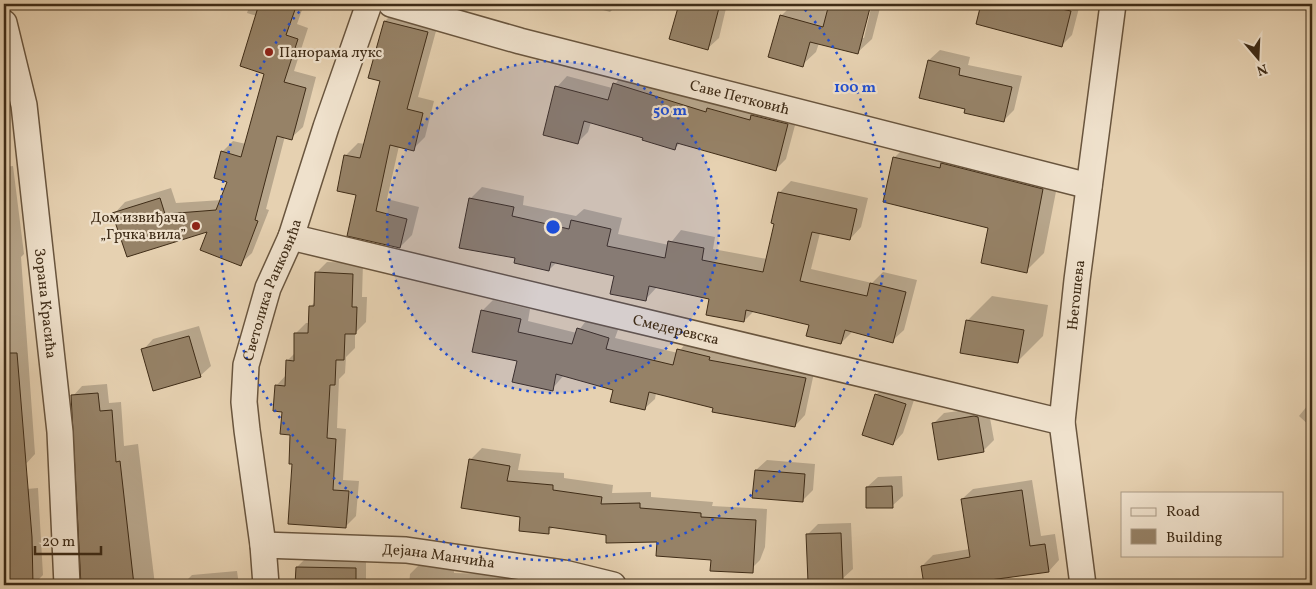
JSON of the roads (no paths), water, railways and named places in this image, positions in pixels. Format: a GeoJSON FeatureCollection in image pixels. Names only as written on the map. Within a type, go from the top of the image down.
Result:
{"type":"FeatureCollection","features":[{"type":"Feature","properties":{"kind":"street","name":"Светолика Ранковића"},"geometry":{"type":"LineString","coordinates":[[266,585],[263,544],[244,402],[246,365],[268,288],[291,237],[326,126],[369,4]]}},
{"type":"Feature","properties":{"kind":"street","name":"Саве Петковић"},"geometry":{"type":"LineString","coordinates":[[392,4],[520,41],[1089,186]]}},
{"type":"Feature","properties":{"kind":"street","name":"Његошева"},"geometry":{"type":"LineString","coordinates":[[1083,585],[1062,422],[1112,4]]}},
{"type":"Feature","properties":{"kind":"street","name":"Зорана Красића"},"geometry":{"type":"LineString","coordinates":[[4,24],[24,105],[60,432],[68,585]]}},
{"type":"Feature","properties":{"kind":"street","name":"Смедеревска"},"geometry":{"type":"LineString","coordinates":[[291,237],[1062,422]]}},
{"type":"Feature","properties":{"kind":"street","name":"Дејана Манчића"},"geometry":{"type":"LineString","coordinates":[[263,544],[406,550],[564,573],[613,585]]}},
{"type":"Feature","properties":{"kind":"place","name":"Панорама лукс"},"geometry":{"type":"Point","coordinates":[269,52]}},
{"type":"Feature","properties":{"kind":"place","name":"Дом извиђача „Грчка вила”"},"geometry":{"type":"Point","coordinates":[196,226]}}]}
